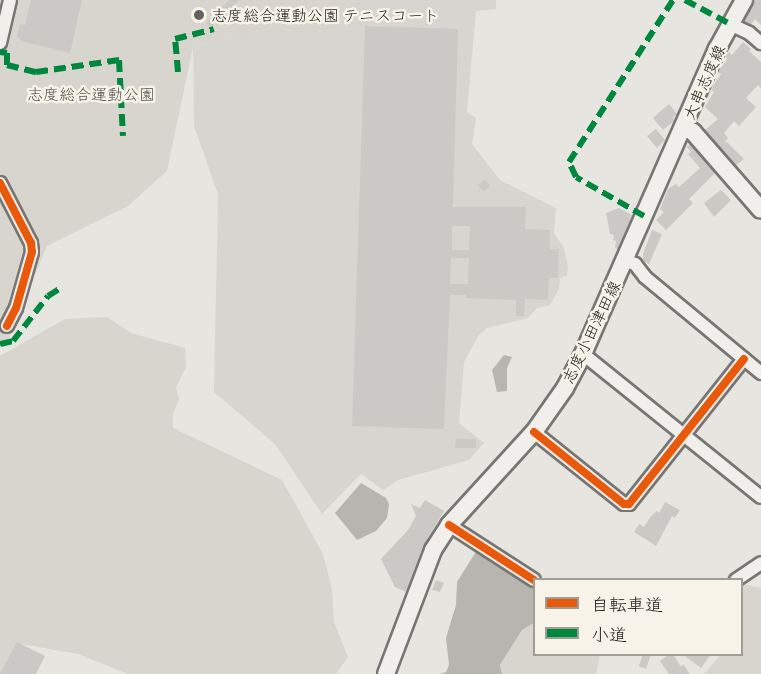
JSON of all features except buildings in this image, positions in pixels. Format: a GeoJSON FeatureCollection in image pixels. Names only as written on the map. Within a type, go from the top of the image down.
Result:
{"type":"FeatureCollection","features":[{"type":"Feature","properties":{"kind":"main road","name":"大串志度線"},"geometry":{"type":"LineString","coordinates":[[744,0],[717,49],[684,127],[693,132],[761,210]]}},
{"type":"Feature","properties":{"kind":"main road","name":"志度小田津田線"},"geometry":{"type":"LineString","coordinates":[[386,674],[433,550],[449,525],[534,432],[565,388],[583,354],[684,127]]}},
{"type":"Feature","properties":{"kind":"street"},"geometry":{"type":"LineString","coordinates":[[0,44],[10,0]]}},
{"type":"Feature","properties":{"kind":"street"},"geometry":{"type":"LineString","coordinates":[[732,25],[750,33],[761,44]]}},
{"type":"Feature","properties":{"kind":"street"},"geometry":{"type":"LineString","coordinates":[[0,183],[31,243],[32,252],[16,308],[7,326]]}},
{"type":"Feature","properties":{"kind":"street"},"geometry":{"type":"LineString","coordinates":[[625,260],[635,264],[645,277],[761,373]]}},
{"type":"Feature","properties":{"kind":"street"},"geometry":{"type":"LineString","coordinates":[[583,354],[761,497]]}},
{"type":"Feature","properties":{"kind":"street"},"geometry":{"type":"LineString","coordinates":[[534,432],[624,504],[629,504],[744,359]]}},
{"type":"Feature","properties":{"kind":"street"},"geometry":{"type":"LineString","coordinates":[[449,525],[533,579]]}},
{"type":"Feature","properties":{"kind":"street"},"geometry":{"type":"LineString","coordinates":[[738,578],[761,563]]}},
{"type":"Feature","properties":{"kind":"shaded area"},"geometry":{"type":"Polygon","coordinates":[[[352,0],[496,0],[496,9],[476,11],[467,112],[476,118],[472,144],[500,180],[556,208],[554,233],[564,248],[568,267],[567,276],[560,278],[559,289],[550,305],[537,308],[528,318],[487,328],[479,335],[464,362],[459,423],[484,443],[469,460],[398,480],[383,490],[361,474],[322,514],[275,444],[214,392],[218,194],[194,126],[193,47],[343,9],[352,0]]]}},
{"type":"Feature","properties":{"kind":"shaded area"},"geometry":{"type":"Polygon","coordinates":[[[504,355],[512,357],[507,368],[507,391],[497,392],[492,370],[504,355]]]}},
{"type":"Feature","properties":{"kind":"shaded area"},"geometry":{"type":"Polygon","coordinates":[[[361,483],[386,498],[389,504],[387,518],[376,531],[357,540],[335,513],[361,483]]]}},
{"type":"Feature","properties":{"kind":"shaded area"},"geometry":{"type":"Polygon","coordinates":[[[477,550],[533,586],[533,624],[522,630],[500,665],[502,674],[440,674],[446,672],[449,665],[446,638],[456,605],[457,582],[477,550]]]}},
{"type":"Feature","properties":{"kind":"green space","name":"志度総合運動公園"},"geometry":{"type":"Polygon","coordinates":[[[0,0],[352,0],[343,9],[193,47],[167,171],[128,206],[47,246],[8,340],[0,347],[0,0]]]}},
{"type":"Feature","properties":{"kind":"green space"},"geometry":{"type":"Polygon","coordinates":[[[107,317],[131,333],[185,348],[186,367],[176,387],[179,399],[173,414],[173,428],[282,480],[323,554],[332,589],[334,622],[348,657],[336,674],[128,674],[78,654],[21,644],[0,674],[0,356],[65,319],[107,317]]]}},
{"type":"Feature","properties":{"kind":"green space"},"geometry":{"type":"Polygon","coordinates":[[[746,585],[761,588],[761,674],[704,674],[719,656],[743,656],[743,587],[746,585]]]}},
{"type":"Feature","properties":{"kind":"green space"},"geometry":{"type":"Polygon","coordinates":[[[533,624],[533,656],[600,656],[596,674],[502,674],[500,665],[522,630],[533,624]]]}},
{"type":"Feature","properties":{"kind":"marked path"},"geometry":{"type":"LineString","coordinates":[[644,216],[576,177],[569,162],[673,0]]}},
{"type":"Feature","properties":{"kind":"marked path"},"geometry":{"type":"LineString","coordinates":[[685,0],[732,25]]}},
{"type":"Feature","properties":{"kind":"marked path"},"geometry":{"type":"LineString","coordinates":[[178,72],[175,39],[214,29]]}},
{"type":"Feature","properties":{"kind":"marked path"},"geometry":{"type":"LineString","coordinates":[[0,52],[7,53],[7,65],[36,72],[119,60],[123,136]]}},
{"type":"Feature","properties":{"kind":"marked path"},"geometry":{"type":"LineString","coordinates":[[0,344],[13,341],[48,296],[61,288]]}},
{"type":"Feature","properties":{"kind":"cycle path"},"geometry":{"type":"LineString","coordinates":[[0,183],[31,243],[32,252],[16,308],[7,326]]}},
{"type":"Feature","properties":{"kind":"cycle path"},"geometry":{"type":"LineString","coordinates":[[534,432],[624,504],[629,504],[744,359]]}},
{"type":"Feature","properties":{"kind":"cycle path"},"geometry":{"type":"LineString","coordinates":[[449,525],[533,579]]}},
{"type":"Feature","properties":{"kind":"place","name":"志度総合運動公園 テニスコート"},"geometry":{"type":"Point","coordinates":[199,15]}}]}
